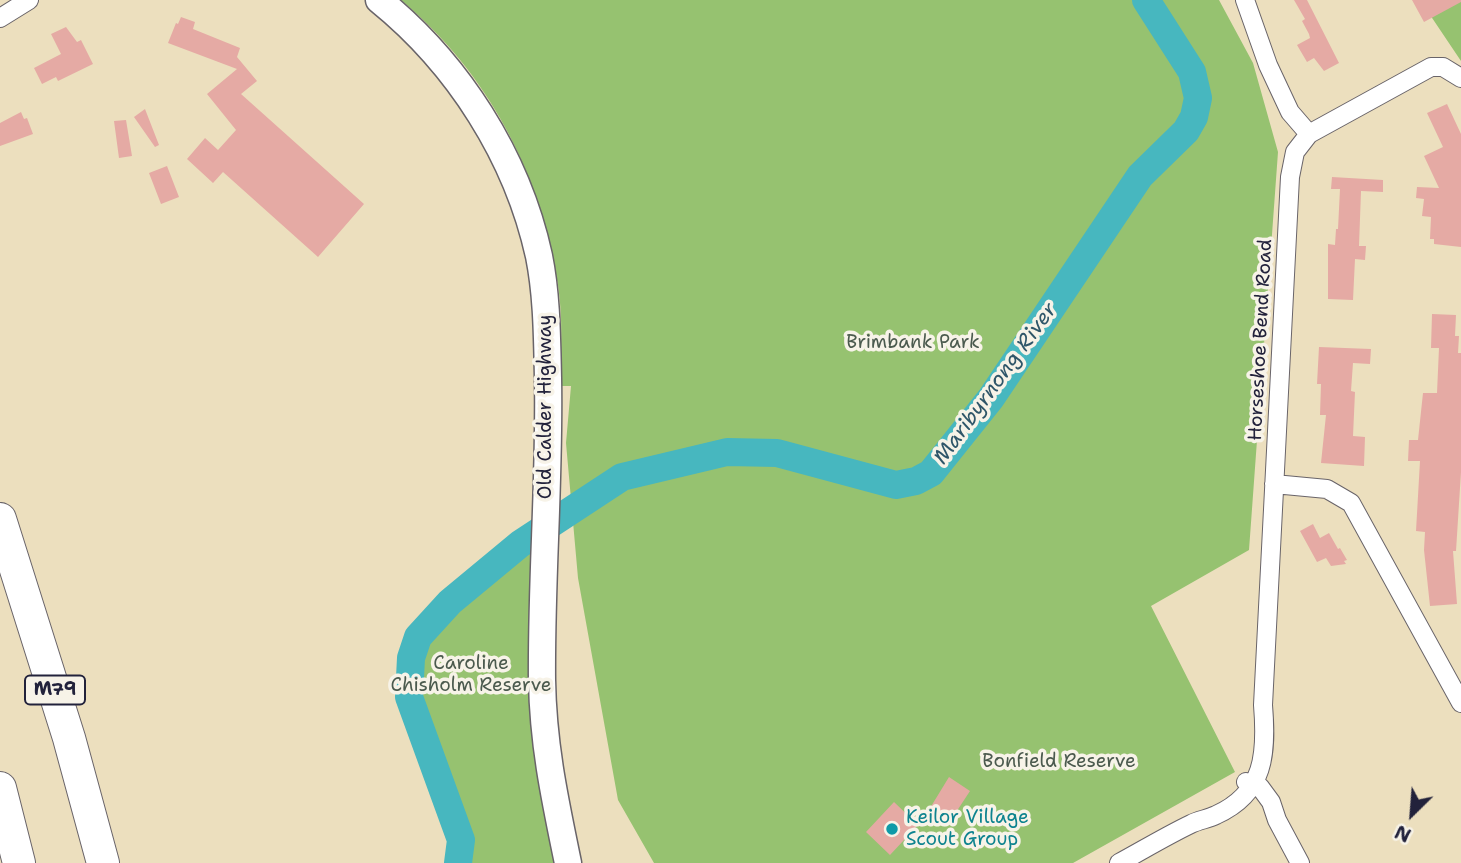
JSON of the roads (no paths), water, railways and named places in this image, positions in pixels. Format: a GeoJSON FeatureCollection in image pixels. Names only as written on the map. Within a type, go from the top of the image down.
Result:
{"type":"FeatureCollection","features":[{"type":"Feature","properties":{"kind":"highway","name":"M79"},"geometry":{"type":"LineString","coordinates":[[0,519],[57,698],[103,863]]}},
{"type":"Feature","properties":{"kind":"highway"},"geometry":{"type":"LineString","coordinates":[[0,788],[19,863]]}},
{"type":"Feature","properties":{"kind":"main road","name":"Old Calder Highway"},"geometry":{"type":"LineString","coordinates":[[379,0],[415,31],[455,79],[482,118],[512,173],[532,229],[539,258],[546,314],[549,437],[543,623],[544,723],[553,792],[568,863]]}},
{"type":"Feature","properties":{"kind":"street"},"geometry":{"type":"LineString","coordinates":[[0,18],[29,0]]}},
{"type":"Feature","properties":{"kind":"street"},"geometry":{"type":"LineString","coordinates":[[1245,0],[1268,65],[1290,112],[1309,134],[1431,67],[1443,66],[1461,78]]}},
{"type":"Feature","properties":{"kind":"street","name":"Horseshoe Bend Road"},"geometry":{"type":"LineString","coordinates":[[1249,786],[1263,758],[1265,731],[1263,705],[1290,177],[1295,152],[1309,134]]}},
{"type":"Feature","properties":{"kind":"street"},"geometry":{"type":"LineString","coordinates":[[1274,484],[1327,489],[1351,503],[1458,692]]}},
{"type":"Feature","properties":{"kind":"street"},"geometry":{"type":"LineString","coordinates":[[1119,863],[1193,823],[1237,791],[1249,786],[1277,820],[1300,863]]}},
{"type":"Feature","properties":{"kind":"waterway","name":"Maribyrnong River"},"geometry":{"type":"LineString","coordinates":[[458,863],[461,840],[409,697],[411,658],[418,637],[450,602],[520,544],[622,477],[727,452],[777,453],[896,485],[916,481],[931,473],[991,398],[1140,176],[1186,131],[1194,117],[1198,98],[1192,72],[1146,0]]}},
{"type":"Feature","properties":{"kind":"place","name":"Keilor Village Scout Group"},"geometry":{"type":"Point","coordinates":[892,829]}},
{"type":"Feature","properties":{"kind":"park label","name":"Brimbank Park"},"geometry":{"type":"Point","coordinates":[913,343]}},
{"type":"Feature","properties":{"kind":"park label","name":"Caroline Chisholm Reserve"},"geometry":{"type":"Point","coordinates":[471,675]}},
{"type":"Feature","properties":{"kind":"park label","name":"Bonfield Reserve"},"geometry":{"type":"Point","coordinates":[1059,762]}}]}
